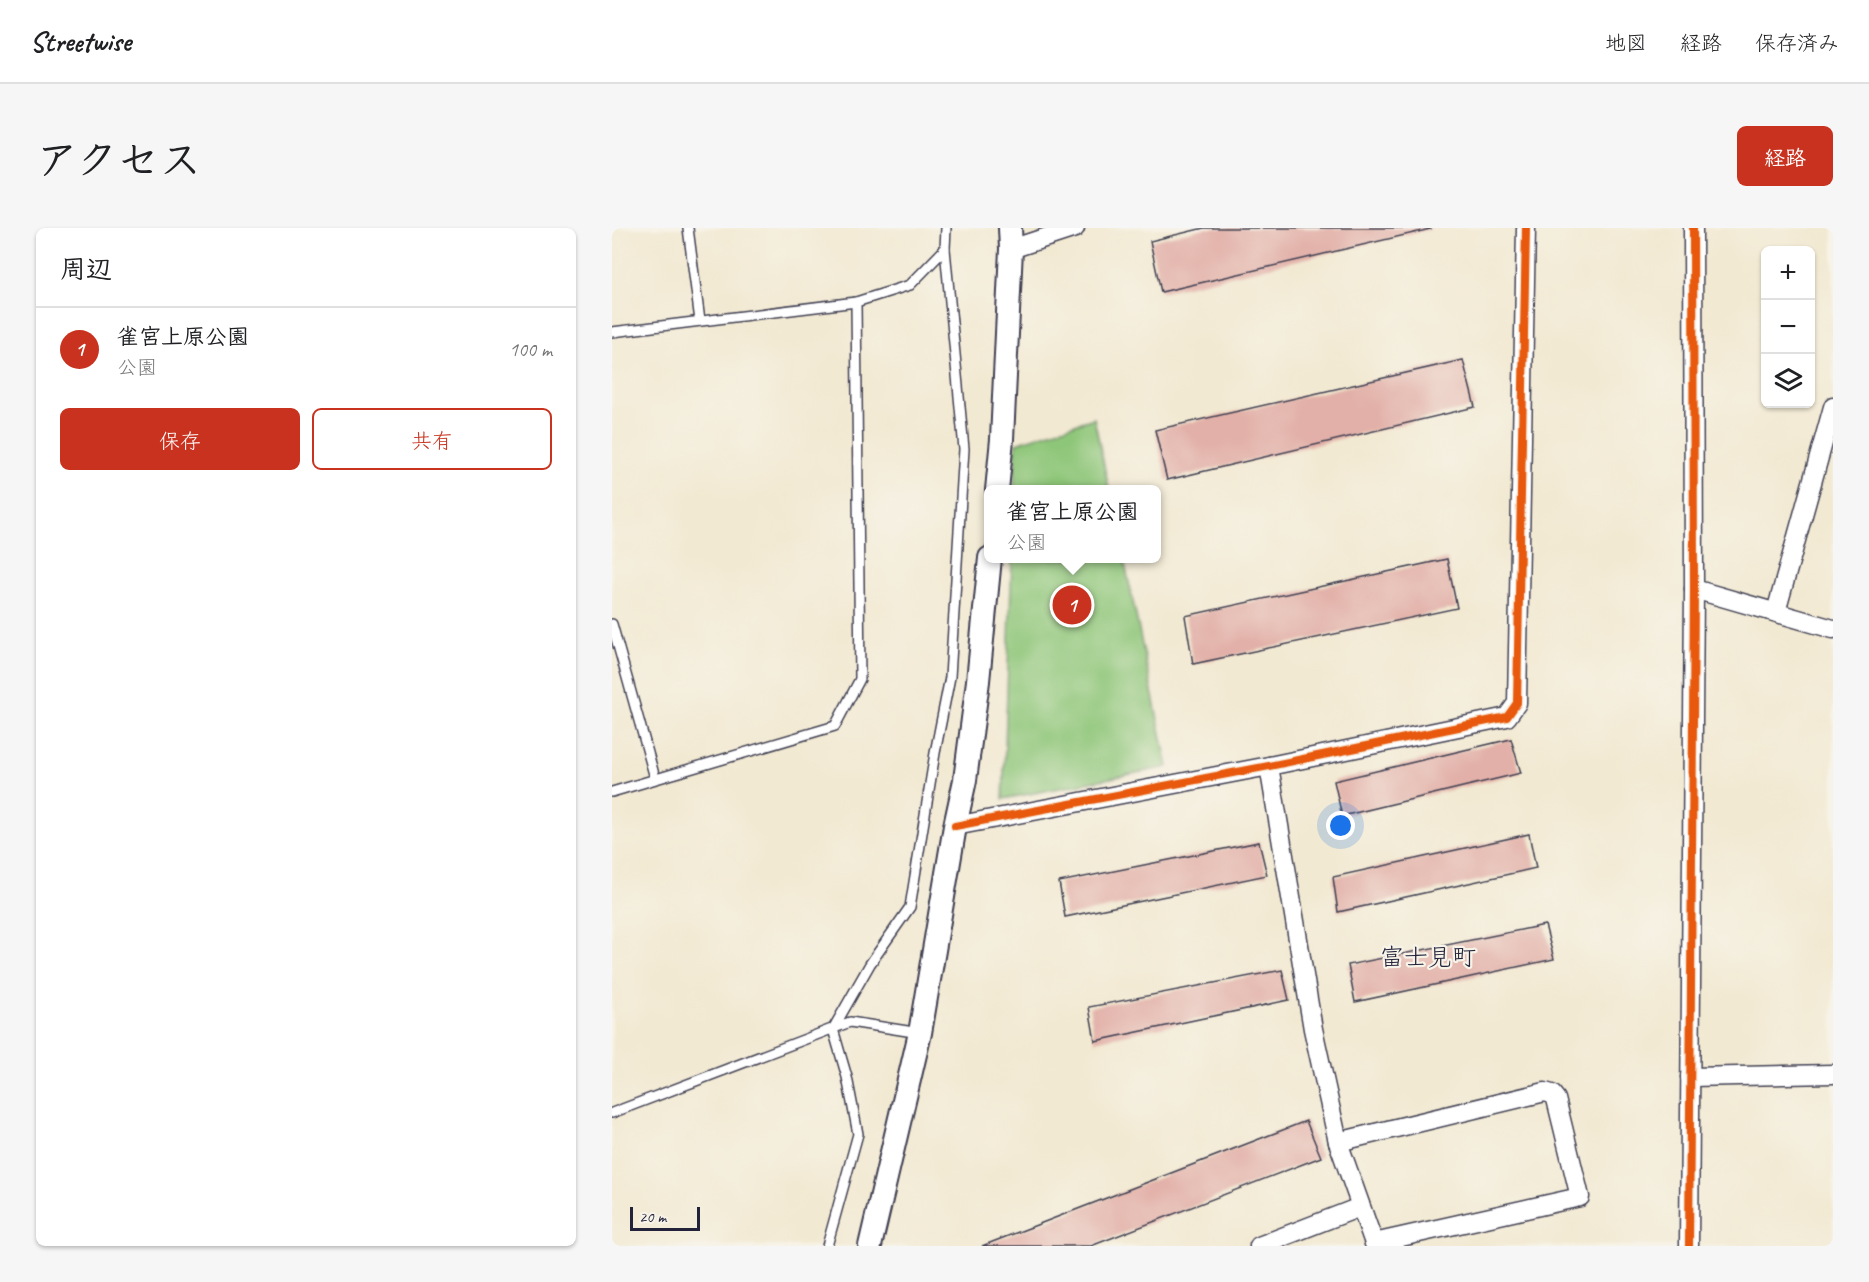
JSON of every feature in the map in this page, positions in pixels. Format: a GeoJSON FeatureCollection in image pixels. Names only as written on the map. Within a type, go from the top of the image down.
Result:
{"type":"FeatureCollection","features":[{"type":"Feature","properties":{"kind":"street"},"geometry":{"type":"LineString","coordinates":[[997,485],[1002,439],[1010,239],[1075,228]]}},
{"type":"Feature","properties":{"kind":"street"},"geometry":{"type":"LineString","coordinates":[[955,826],[1269,766],[1507,717],[1517,703],[1526,228]]}},
{"type":"Feature","properties":{"kind":"street"},"geometry":{"type":"LineString","coordinates":[[1689,1246],[1694,590],[1693,228]]}},
{"type":"Feature","properties":{"kind":"street"},"geometry":{"type":"LineString","coordinates":[[1776,612],[1833,407]]}},
{"type":"Feature","properties":{"kind":"street"},"geometry":{"type":"LineString","coordinates":[[870,1246],[920,1033],[965,780],[978,681],[990,563]]}},
{"type":"Feature","properties":{"kind":"street"},"geometry":{"type":"LineString","coordinates":[[1694,590],[1833,628]]}},
{"type":"Feature","properties":{"kind":"street"},"geometry":{"type":"LineString","coordinates":[[1269,766],[1313,1029],[1338,1142],[1375,1245],[1580,1197],[1556,1099],[1552,1094],[1545,1092],[1338,1142]]}},
{"type":"Feature","properties":{"kind":"street"},"geometry":{"type":"LineString","coordinates":[[1690,1077],[1833,1074]]}},
{"type":"Feature","properties":{"kind":"street"},"geometry":{"type":"LineString","coordinates":[[1259,1246],[1360,1207]]}},
{"type":"Feature","properties":{"kind":"lane"},"geometry":{"type":"LineString","coordinates":[[688,228],[700,321]]}},
{"type":"Feature","properties":{"kind":"lane"},"geometry":{"type":"LineString","coordinates":[[827,1246],[858,1134],[847,1077],[833,1029],[870,964],[910,907],[950,677],[964,449],[945,249],[946,228]]}},
{"type":"Feature","properties":{"kind":"lane"},"geometry":{"type":"LineString","coordinates":[[612,332],[856,302],[910,285],[945,249]]}},
{"type":"Feature","properties":{"kind":"lane"},"geometry":{"type":"LineString","coordinates":[[612,792],[835,726],[860,679],[856,302]]}},
{"type":"Feature","properties":{"kind":"lane"},"geometry":{"type":"LineString","coordinates":[[612,624],[655,778]]}},
{"type":"Feature","properties":{"kind":"lane"},"geometry":{"type":"LineString","coordinates":[[612,1113],[850,1022],[920,1033]]}},
{"type":"Feature","properties":{"kind":"green space"},"geometry":{"type":"Polygon","coordinates":[[[1094,418],[1108,485],[1014,485],[1016,443],[1094,418]]]}},
{"type":"Feature","properties":{"kind":"green space"},"geometry":{"type":"Polygon","coordinates":[[[1012,563],[1125,563],[1168,767],[1003,799],[1012,563]]]}},
{"type":"Feature","properties":{"kind":"building"},"geometry":{"type":"Polygon","coordinates":[[[1204,228],[1431,229],[1161,292],[1150,241],[1204,228]]]}},
{"type":"Feature","properties":{"kind":"building"},"geometry":{"type":"Polygon","coordinates":[[[1463,360],[1475,407],[1167,480],[1155,430],[1463,360]]]}},
{"type":"Feature","properties":{"kind":"building"},"geometry":{"type":"Polygon","coordinates":[[[1447,559],[1457,608],[1193,664],[1185,616],[1447,559]]]}},
{"type":"Feature","properties":{"kind":"building"},"geometry":{"type":"Polygon","coordinates":[[[1511,739],[1521,773],[1342,816],[1334,781],[1511,739]]]}},
{"type":"Feature","properties":{"kind":"building"},"geometry":{"type":"Polygon","coordinates":[[[1529,834],[1536,868],[1338,912],[1333,877],[1529,834]]]}},
{"type":"Feature","properties":{"kind":"building"},"geometry":{"type":"Polygon","coordinates":[[[1259,842],[1267,875],[1065,917],[1059,882],[1259,842]]]}},
{"type":"Feature","properties":{"kind":"building"},"geometry":{"type":"Polygon","coordinates":[[[1545,925],[1554,959],[1355,1002],[1348,965],[1545,925]]]}},
{"type":"Feature","properties":{"kind":"building"},"geometry":{"type":"Polygon","coordinates":[[[1282,970],[1289,1000],[1095,1041],[1089,1007],[1282,970]]]}},
{"type":"Feature","properties":{"kind":"building"},"geometry":{"type":"Polygon","coordinates":[[[1306,1121],[1321,1157],[1091,1246],[982,1246],[1306,1121]]]}},
{"type":"Feature","properties":{"kind":"cycle path"},"geometry":{"type":"LineString","coordinates":[[955,826],[1269,766],[1507,717],[1517,703],[1526,228]]}},
{"type":"Feature","properties":{"kind":"cycle path"},"geometry":{"type":"LineString","coordinates":[[1689,1246],[1694,589],[1693,228]]}},
{"type":"Feature","properties":{"kind":"place","name":"雀宮上原公園"},"geometry":{"type":"Point","coordinates":[1072,605]}},
{"type":"Feature","properties":{"kind":"district","name":"富士見町"},"geometry":{"type":"Point","coordinates":[1428,957]}}]}
